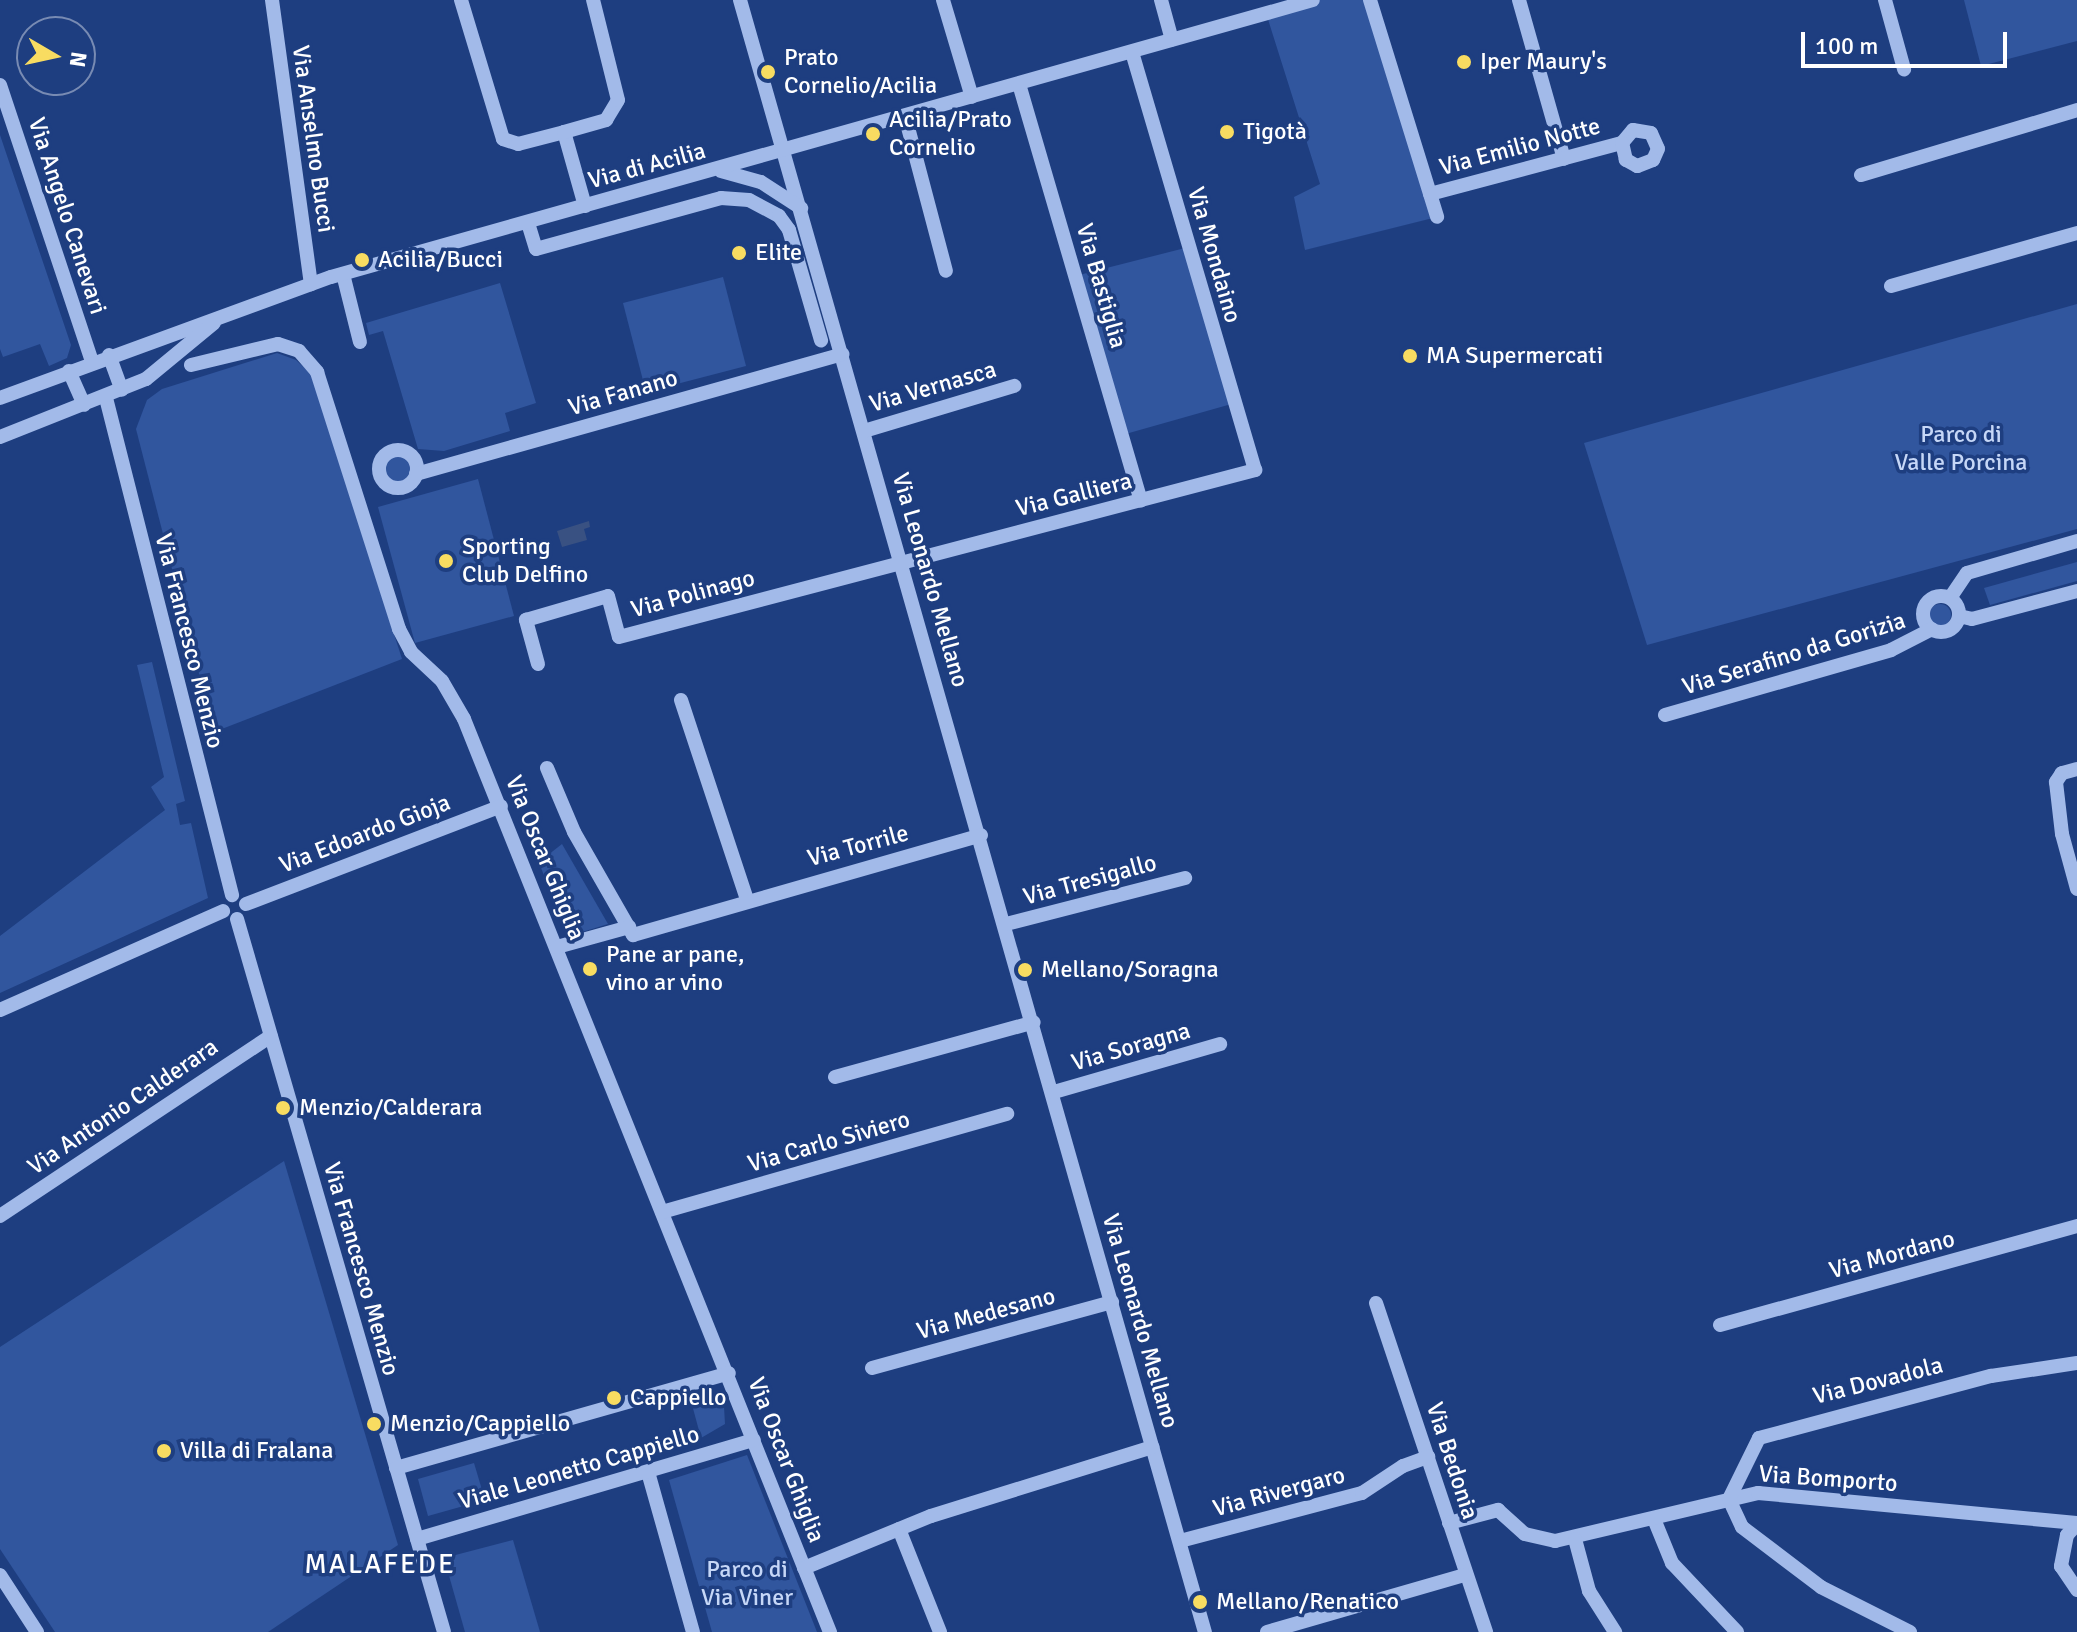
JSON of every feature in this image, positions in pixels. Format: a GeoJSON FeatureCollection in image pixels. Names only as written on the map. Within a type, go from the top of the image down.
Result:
{"type":"FeatureCollection","features":[{"type":"Feature","properties":{"kind":"street","name":"Via Anselmo Bucci"},"geometry":{"type":"LineString","coordinates":[[272,0],[311,284]]}},
{"type":"Feature","properties":{"kind":"street"},"geometry":{"type":"LineString","coordinates":[[461,0],[503,139],[518,144],[606,120],[618,105],[593,0]]}},
{"type":"Feature","properties":{"kind":"street","name":"Via Leonardo Mellano"},"geometry":{"type":"LineString","coordinates":[[740,0],[903,561],[1205,1632]]}},
{"type":"Feature","properties":{"kind":"street"},"geometry":{"type":"LineString","coordinates":[[943,0],[972,97]]}},
{"type":"Feature","properties":{"kind":"street"},"geometry":{"type":"LineString","coordinates":[[1161,0],[1172,40]]}},
{"type":"Feature","properties":{"kind":"street","name":"Via di Acilia"},"geometry":{"type":"LineString","coordinates":[[0,398],[92,361],[343,274],[1313,0]]}},
{"type":"Feature","properties":{"kind":"street"},"geometry":{"type":"LineString","coordinates":[[1370,0],[1437,217]]}},
{"type":"Feature","properties":{"kind":"street"},"geometry":{"type":"LineString","coordinates":[[1519,0],[1564,159]]}},
{"type":"Feature","properties":{"kind":"street"},"geometry":{"type":"LineString","coordinates":[[1885,0],[1904,69]]}},
{"type":"Feature","properties":{"kind":"street","name":"Via Mondaino"},"geometry":{"type":"LineString","coordinates":[[1132,52],[1255,470]]}},
{"type":"Feature","properties":{"kind":"street","name":"Via Bastiglia"},"geometry":{"type":"LineString","coordinates":[[1019,84],[1141,501]]}},
{"type":"Feature","properties":{"kind":"street","name":"Via Angelo Canevari"},"geometry":{"type":"LineString","coordinates":[[0,85],[92,361]]}},
{"type":"Feature","properties":{"kind":"street"},"geometry":{"type":"LineString","coordinates":[[1861,175],[2077,110]]}},
{"type":"Feature","properties":{"kind":"street"},"geometry":{"type":"LineString","coordinates":[[905,116],[946,271]]}},
{"type":"Feature","properties":{"kind":"street"},"geometry":{"type":"LineString","coordinates":[[564,132],[585,206]]}},
{"type":"Feature","properties":{"kind":"street","name":"Via Emilio Notte"},"geometry":{"type":"LineString","coordinates":[[1430,194],[1622,143]]}},
{"type":"Feature","properties":{"kind":"street"},"geometry":{"type":"LineString","coordinates":[[716,170],[761,182],[801,208]]}},
{"type":"Feature","properties":{"kind":"street"},"geometry":{"type":"LineString","coordinates":[[528,223],[536,249],[737,197],[785,222],[821,340]]}},
{"type":"Feature","properties":{"kind":"street"},"geometry":{"type":"LineString","coordinates":[[1891,286],[2077,233]]}},
{"type":"Feature","properties":{"kind":"street"},"geometry":{"type":"LineString","coordinates":[[343,274],[360,342]]}},
{"type":"Feature","properties":{"kind":"street"},"geometry":{"type":"LineString","coordinates":[[805,286],[822,282]]}},
{"type":"Feature","properties":{"kind":"street"},"geometry":{"type":"LineString","coordinates":[[0,437],[106,398],[156,373],[220,317]]}},
{"type":"Feature","properties":{"kind":"street","name":"Via Oscar Ghiglia"},"geometry":{"type":"LineString","coordinates":[[191,365],[278,344],[299,351],[317,372],[399,629],[411,652],[442,681],[464,719],[729,1373],[830,1632]]}},
{"type":"Feature","properties":{"kind":"street","name":"Via Fanano"},"geometry":{"type":"LineString","coordinates":[[416,474],[842,354]]}},
{"type":"Feature","properties":{"kind":"street"},"geometry":{"type":"LineString","coordinates":[[109,355],[122,390]]}},
{"type":"Feature","properties":{"kind":"street"},"geometry":{"type":"LineString","coordinates":[[69,371],[84,405]]}},
{"type":"Feature","properties":{"kind":"street","name":"Via Vernasca"},"geometry":{"type":"LineString","coordinates":[[864,431],[1014,386]]}},
{"type":"Feature","properties":{"kind":"street","name":"Via Francesco Menzio"},"geometry":{"type":"LineString","coordinates":[[106,398],[232,895]]}},
{"type":"Feature","properties":{"kind":"street","name":"Via Galliera"},"geometry":{"type":"LineString","coordinates":[[903,561],[1255,470]]}},
{"type":"Feature","properties":{"kind":"street"},"geometry":{"type":"LineString","coordinates":[[1950,598],[1967,573],[2077,541]]}},
{"type":"Feature","properties":{"kind":"street","name":"Via Polinago"},"geometry":{"type":"LineString","coordinates":[[538,664],[526,620],[608,596],[619,637],[903,561]]}},
{"type":"Feature","properties":{"kind":"street"},"geometry":{"type":"LineString","coordinates":[[1959,616],[1972,619],[2077,591]]}},
{"type":"Feature","properties":{"kind":"street"},"geometry":{"type":"LineString","coordinates":[[1950,598],[1936,597],[1926,605],[1924,618],[1932,629],[1946,631],[1959,616]]}},
{"type":"Feature","properties":{"kind":"street"},"geometry":{"type":"LineString","coordinates":[[1950,598],[1959,616]]}},
{"type":"Feature","properties":{"kind":"street","name":"Via Serafino da Gorizia"},"geometry":{"type":"LineString","coordinates":[[1665,715],[1891,650],[1932,629]]}},
{"type":"Feature","properties":{"kind":"street"},"geometry":{"type":"LineString","coordinates":[[681,700],[747,899]]}},
{"type":"Feature","properties":{"kind":"street"},"geometry":{"type":"LineString","coordinates":[[547,768],[574,832],[629,927]]}},
{"type":"Feature","properties":{"kind":"street"},"geometry":{"type":"LineString","coordinates":[[2077,769],[2062,773],[2056,782],[2077,889]]}},
{"type":"Feature","properties":{"kind":"street","name":"Via Edoardo Gioja"},"geometry":{"type":"LineString","coordinates":[[246,904],[501,806]]}},
{"type":"Feature","properties":{"kind":"street","name":"Via Torrile"},"geometry":{"type":"LineString","coordinates":[[557,947],[629,927],[633,935],[747,899],[981,835]]}},
{"type":"Feature","properties":{"kind":"street","name":"Via Tresigallo"},"geometry":{"type":"LineString","coordinates":[[1006,924],[1185,878]]}},
{"type":"Feature","properties":{"kind":"street"},"geometry":{"type":"LineString","coordinates":[[232,895],[246,904],[237,919],[223,911],[224,901],[232,895]]}},
{"type":"Feature","properties":{"kind":"street"},"geometry":{"type":"LineString","coordinates":[[0,1010],[223,911]]}},
{"type":"Feature","properties":{"kind":"street","name":"Via Francesco Menzio"},"geometry":{"type":"LineString","coordinates":[[237,919],[444,1632]]}},
{"type":"Feature","properties":{"kind":"street"},"geometry":{"type":"LineString","coordinates":[[835,1077],[1034,1022]]}},
{"type":"Feature","properties":{"kind":"street","name":"Via Antonio Calderara"},"geometry":{"type":"LineString","coordinates":[[0,1216],[271,1036]]}},
{"type":"Feature","properties":{"kind":"street","name":"Via Soragna"},"geometry":{"type":"LineString","coordinates":[[1054,1092],[1220,1044]]}},
{"type":"Feature","properties":{"kind":"street","name":"Via Carlo Siviero"},"geometry":{"type":"LineString","coordinates":[[662,1212],[1007,1114]]}},
{"type":"Feature","properties":{"kind":"street","name":"Via Mordano"},"geometry":{"type":"LineString","coordinates":[[1720,1325],[2077,1226]]}},
{"type":"Feature","properties":{"kind":"street","name":"Via Medesano"},"geometry":{"type":"LineString","coordinates":[[872,1368],[1112,1302]]}},
{"type":"Feature","properties":{"kind":"street","name":"Via Bedonia"},"geometry":{"type":"LineString","coordinates":[[1376,1303],[1486,1632]]}},
{"type":"Feature","properties":{"kind":"street","name":"Via Dovadola"},"geometry":{"type":"LineString","coordinates":[[1729,1499],[1759,1438],[1991,1376],[2077,1363]]}},
{"type":"Feature","properties":{"kind":"street","name":"Viale Leonetto Cappiello"},"geometry":{"type":"LineString","coordinates":[[396,1468],[729,1373]]}},
{"type":"Feature","properties":{"kind":"street","name":"Viale Leonetto Cappiello"},"geometry":{"type":"LineString","coordinates":[[417,1539],[754,1440]]}},
{"type":"Feature","properties":{"kind":"street"},"geometry":{"type":"LineString","coordinates":[[804,1568],[931,1516],[1153,1447]]}},
{"type":"Feature","properties":{"kind":"street","name":"Via Rivergaro"},"geometry":{"type":"LineString","coordinates":[[1180,1541],[1362,1493],[1394,1470],[1428,1457]]}},
{"type":"Feature","properties":{"kind":"street"},"geometry":{"type":"LineString","coordinates":[[648,1472],[693,1632]]}},
{"type":"Feature","properties":{"kind":"street","name":"Via Bomporto"},"geometry":{"type":"LineString","coordinates":[[1449,1523],[1498,1510],[1525,1534],[1555,1541],[1575,1539],[1729,1499],[1787,1495],[2077,1524]]}},
{"type":"Feature","properties":{"kind":"street"},"geometry":{"type":"LineString","coordinates":[[1729,1499],[1742,1527],[1792,1567],[1910,1632]]}},
{"type":"Feature","properties":{"kind":"street"},"geometry":{"type":"LineString","coordinates":[[1654,1519],[1672,1563],[1737,1632]]}},
{"type":"Feature","properties":{"kind":"street"},"geometry":{"type":"LineString","coordinates":[[2077,1524],[2067,1535],[2061,1566],[2077,1590]]}},
{"type":"Feature","properties":{"kind":"street"},"geometry":{"type":"LineString","coordinates":[[899,1529],[940,1632]]}},
{"type":"Feature","properties":{"kind":"street"},"geometry":{"type":"LineString","coordinates":[[1575,1539],[1589,1591],[1615,1632]]}},
{"type":"Feature","properties":{"kind":"street"},"geometry":{"type":"LineString","coordinates":[[0,1575],[37,1632]]}},
{"type":"Feature","properties":{"kind":"street"},"geometry":{"type":"LineString","coordinates":[[1267,1632],[1465,1575]]}},
{"type":"Feature","properties":{"kind":"green space"},"geometry":{"type":"Polygon","coordinates":[[[1308,0],[1370,0],[1437,217],[1305,250],[1294,197],[1320,184],[1266,13],[1308,0]]]}},
{"type":"Feature","properties":{"kind":"green space"},"geometry":{"type":"Polygon","coordinates":[[[1964,0],[2077,0],[2077,41],[1981,66],[1964,0]]]}},
{"type":"Feature","properties":{"kind":"green space"},"geometry":{"type":"Polygon","coordinates":[[[0,135],[71,345],[67,358],[49,366],[40,344],[3,357],[0,349],[0,135]]]}},
{"type":"Feature","properties":{"kind":"green space"},"geometry":{"type":"Polygon","coordinates":[[[1189,247],[1235,403],[1122,435],[1075,276],[1189,247]]]}},
{"type":"Feature","properties":{"kind":"green space"},"geometry":{"type":"Polygon","coordinates":[[[723,277],[746,366],[646,392],[623,303],[723,277]]]}},
{"type":"Feature","properties":{"kind":"green space"},"geometry":{"type":"Polygon","coordinates":[[[500,283],[536,403],[505,413],[510,431],[444,451],[418,449],[383,331],[369,335],[366,323],[500,283]]]}},
{"type":"Feature","properties":{"kind":"green space","name":"Parco di Valle Porcina"},"geometry":{"type":"Polygon","coordinates":[[[2077,304],[2077,529],[1647,645],[1584,443],[2077,304]]]}},
{"type":"Feature","properties":{"kind":"green space"},"geometry":{"type":"Polygon","coordinates":[[[277,353],[296,360],[311,374],[402,659],[214,732],[136,429],[147,400],[162,389],[277,353]]]}},
{"type":"Feature","properties":{"kind":"green space"},"geometry":{"type":"Polygon","coordinates":[[[398,455],[408,459],[412,469],[408,479],[398,483],[388,479],[384,469],[388,459],[398,455]]]}},
{"type":"Feature","properties":{"kind":"green space","name":"Sporting Club Delfino"},"geometry":{"type":"Polygon","coordinates":[[[478,479],[514,616],[415,643],[378,507],[478,479]]]}},
{"type":"Feature","properties":{"kind":"green space"},"geometry":{"type":"Polygon","coordinates":[[[2077,562],[2077,581],[1990,605],[1984,588],[2077,562]]]}},
{"type":"Feature","properties":{"kind":"green space"},"geometry":{"type":"Polygon","coordinates":[[[1940,604],[1948,607],[1951,615],[1948,623],[1940,626],[1932,623],[1929,615],[1932,607],[1940,604]]]}},
{"type":"Feature","properties":{"kind":"green space"},"geometry":{"type":"Polygon","coordinates":[[[152,662],[185,801],[176,804],[180,825],[191,823],[208,898],[0,993],[0,936],[165,810],[151,787],[164,777],[137,665],[152,662]]]}},
{"type":"Feature","properties":{"kind":"green space"},"geometry":{"type":"Polygon","coordinates":[[[562,844],[608,924],[566,937],[539,862],[562,844]]]}},
{"type":"Feature","properties":{"kind":"green space"},"geometry":{"type":"Polygon","coordinates":[[[284,1161],[398,1545],[268,1632],[55,1632],[0,1549],[0,1347],[284,1161]]]}},
{"type":"Feature","properties":{"kind":"green space"},"geometry":{"type":"Polygon","coordinates":[[[713,1397],[724,1407],[725,1424],[701,1438],[691,1401],[713,1397]]]}},
{"type":"Feature","properties":{"kind":"green space","name":"Parco di Via Viner"},"geometry":{"type":"Polygon","coordinates":[[[747,1455],[817,1632],[712,1632],[669,1480],[747,1455]]]}},
{"type":"Feature","properties":{"kind":"green space"},"geometry":{"type":"Polygon","coordinates":[[[474,1463],[485,1500],[428,1516],[418,1479],[474,1463]]]}},
{"type":"Feature","properties":{"kind":"green space"},"geometry":{"type":"Polygon","coordinates":[[[513,1540],[540,1632],[465,1632],[444,1558],[513,1540]]]}},
{"type":"Feature","properties":{"kind":"shaded area"},"geometry":{"type":"Polygon","coordinates":[[[589,521],[590,527],[584,529],[587,540],[562,547],[557,531],[589,521]]]}},
{"type":"Feature","properties":{"kind":"place","name":"Iper Maury's"},"geometry":{"type":"Point","coordinates":[1464,62]}},
{"type":"Feature","properties":{"kind":"place","name":"Prato Cornelio/Acilia"},"geometry":{"type":"Point","coordinates":[768,72]}},
{"type":"Feature","properties":{"kind":"place","name":"Tigotà"},"geometry":{"type":"Point","coordinates":[1227,132]}},
{"type":"Feature","properties":{"kind":"place","name":"Acilia/Prato Cornelio"},"geometry":{"type":"Point","coordinates":[873,134]}},
{"type":"Feature","properties":{"kind":"place","name":"Elite"},"geometry":{"type":"Point","coordinates":[739,253]}},
{"type":"Feature","properties":{"kind":"place","name":"Acilia/Bucci"},"geometry":{"type":"Point","coordinates":[362,260]}},
{"type":"Feature","properties":{"kind":"place","name":"MA Supermercati"},"geometry":{"type":"Point","coordinates":[1410,356]}},
{"type":"Feature","properties":{"kind":"place","name":"Sporting Club Delfino"},"geometry":{"type":"Point","coordinates":[446,561]}},
{"type":"Feature","properties":{"kind":"place","name":"Pane ar pane, vino ar vino"},"geometry":{"type":"Point","coordinates":[590,969]}},
{"type":"Feature","properties":{"kind":"place","name":"Mellano/Soragna"},"geometry":{"type":"Point","coordinates":[1025,970]}},
{"type":"Feature","properties":{"kind":"place","name":"Menzio/Calderara"},"geometry":{"type":"Point","coordinates":[283,1108]}},
{"type":"Feature","properties":{"kind":"place","name":"Cappiello"},"geometry":{"type":"Point","coordinates":[614,1398]}},
{"type":"Feature","properties":{"kind":"place","name":"Menzio/Cappiello"},"geometry":{"type":"Point","coordinates":[374,1424]}},
{"type":"Feature","properties":{"kind":"place","name":"Villa di Fralana"},"geometry":{"type":"Point","coordinates":[164,1451]}},
{"type":"Feature","properties":{"kind":"place","name":"Mellano/Renatico"},"geometry":{"type":"Point","coordinates":[1200,1602]}},
{"type":"Feature","properties":{"kind":"district","name":"MALAFEDE"},"geometry":{"type":"Point","coordinates":[380,1564]}}]}
